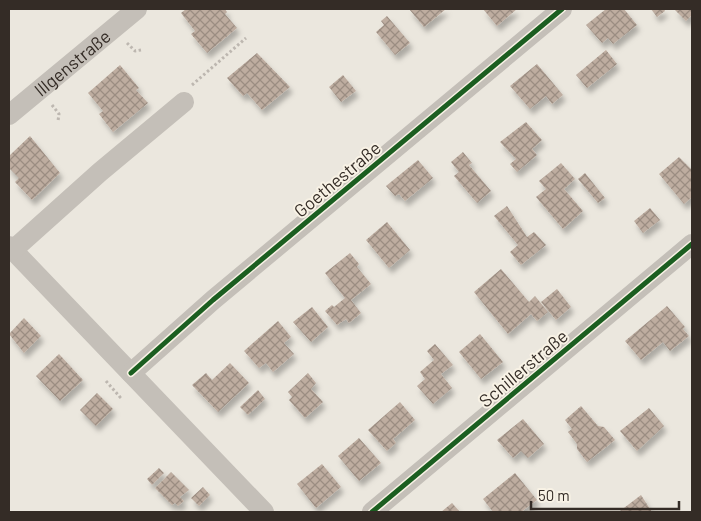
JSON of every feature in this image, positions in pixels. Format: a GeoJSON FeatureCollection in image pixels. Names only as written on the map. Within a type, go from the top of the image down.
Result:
{"type":"FeatureCollection","features":[{"type":"Feature","properties":{"kind":"street","name":"Illgenstraße"},"geometry":{"type":"LineString","coordinates":[[9,115],[137,9]]}},
{"type":"Feature","properties":{"kind":"street","name":"Goethestraße"},"geometry":{"type":"LineString","coordinates":[[131,373],[213,300],[562,9]]}},
{"type":"Feature","properties":{"kind":"street"},"geometry":{"type":"LineString","coordinates":[[185,96],[11,248],[264,512]]}},
{"type":"Feature","properties":{"kind":"street","name":"Schillerstraße"},"geometry":{"type":"LineString","coordinates":[[372,512],[692,244]]}},
{"type":"Feature","properties":{"kind":"path"},"geometry":{"type":"LineString","coordinates":[[123,38],[135,51],[141,50]]}},
{"type":"Feature","properties":{"kind":"path"},"geometry":{"type":"LineString","coordinates":[[185,96],[246,38]]}},
{"type":"Feature","properties":{"kind":"path"},"geometry":{"type":"LineString","coordinates":[[48,101],[59,114],[58,121]]}},
{"type":"Feature","properties":{"kind":"path"},"geometry":{"type":"LineString","coordinates":[[106,381],[120,397],[118,398]]}},
{"type":"Feature","properties":{"kind":"building"},"geometry":{"type":"Polygon","coordinates":[[[186,9],[225,9],[227,12],[225,14],[237,28],[207,53],[191,34],[195,31],[181,13],[186,9]]]}},
{"type":"Feature","properties":{"kind":"building"},"geometry":{"type":"Polygon","coordinates":[[[409,9],[446,9],[424,27],[409,9]]]}},
{"type":"Feature","properties":{"kind":"building"},"geometry":{"type":"Polygon","coordinates":[[[483,9],[517,9],[497,26],[483,9]]]}},
{"type":"Feature","properties":{"kind":"building"},"geometry":{"type":"Polygon","coordinates":[[[606,9],[624,9],[637,25],[613,44],[608,38],[602,43],[586,25],[606,9]]]}},
{"type":"Feature","properties":{"kind":"building"},"geometry":{"type":"Polygon","coordinates":[[[651,9],[664,9],[665,11],[657,17],[651,9]]]}},
{"type":"Feature","properties":{"kind":"building"},"geometry":{"type":"Polygon","coordinates":[[[674,9],[692,9],[692,15],[686,21],[674,9]]]}},
{"type":"Feature","properties":{"kind":"building"},"geometry":{"type":"Polygon","coordinates":[[[387,16],[410,43],[395,55],[376,32],[384,25],[381,21],[387,16]]]}},
{"type":"Feature","properties":{"kind":"building"},"geometry":{"type":"Polygon","coordinates":[[[606,50],[617,64],[587,88],[576,75],[606,50]]]}},
{"type":"Feature","properties":{"kind":"building"},"geometry":{"type":"Polygon","coordinates":[[[257,53],[290,87],[262,110],[247,93],[243,96],[227,78],[257,53]]]}},
{"type":"Feature","properties":{"kind":"building"},"geometry":{"type":"Polygon","coordinates":[[[537,64],[563,95],[552,104],[546,96],[530,109],[510,86],[537,64]]]}},
{"type":"Feature","properties":{"kind":"building"},"geometry":{"type":"Polygon","coordinates":[[[120,65],[139,88],[136,90],[148,103],[113,132],[99,114],[103,111],[88,93],[120,65]]]}},
{"type":"Feature","properties":{"kind":"building"},"geometry":{"type":"Polygon","coordinates":[[[343,75],[356,91],[341,102],[329,87],[343,75]]]}},
{"type":"Feature","properties":{"kind":"building"},"geometry":{"type":"Polygon","coordinates":[[[526,122],[542,140],[532,149],[537,155],[517,172],[510,164],[516,159],[500,142],[526,122]]]}},
{"type":"Feature","properties":{"kind":"building"},"geometry":{"type":"Polygon","coordinates":[[[30,136],[60,173],[32,200],[15,182],[19,178],[9,168],[9,156],[30,136]]]}},
{"type":"Feature","properties":{"kind":"building"},"geometry":{"type":"Polygon","coordinates":[[[463,152],[472,163],[469,165],[491,191],[477,203],[454,176],[459,172],[451,162],[463,152]]]}},
{"type":"Feature","properties":{"kind":"building"},"geometry":{"type":"Polygon","coordinates":[[[679,157],[692,170],[692,197],[684,204],[659,174],[679,157]]]}},
{"type":"Feature","properties":{"kind":"building"},"geometry":{"type":"Polygon","coordinates":[[[418,160],[433,178],[405,201],[399,194],[395,196],[386,186],[418,160]]]}},
{"type":"Feature","properties":{"kind":"building"},"geometry":{"type":"Polygon","coordinates":[[[561,163],[575,179],[564,189],[583,211],[563,229],[536,197],[546,189],[539,181],[561,163]]]}},
{"type":"Feature","properties":{"kind":"building"},"geometry":{"type":"Polygon","coordinates":[[[585,173],[605,198],[598,203],[578,179],[585,173]]]}},
{"type":"Feature","properties":{"kind":"building"},"geometry":{"type":"Polygon","coordinates":[[[507,206],[527,237],[534,232],[546,245],[521,265],[510,252],[518,245],[494,216],[507,206]]]}},
{"type":"Feature","properties":{"kind":"building"},"geometry":{"type":"Polygon","coordinates":[[[650,208],[660,220],[643,233],[634,221],[650,208]]]}},
{"type":"Feature","properties":{"kind":"building"},"geometry":{"type":"Polygon","coordinates":[[[387,222],[410,250],[389,268],[366,240],[387,222]]]}},
{"type":"Feature","properties":{"kind":"building"},"geometry":{"type":"Polygon","coordinates":[[[350,253],[359,264],[357,267],[371,284],[351,300],[361,313],[349,323],[346,319],[337,325],[325,311],[332,305],[334,307],[345,298],[325,273],[350,253]]]}},
{"type":"Feature","properties":{"kind":"building"},"geometry":{"type":"Polygon","coordinates":[[[501,269],[529,302],[535,296],[548,312],[537,321],[531,314],[508,334],[474,292],[501,269]]]}},
{"type":"Feature","properties":{"kind":"building"},"geometry":{"type":"Polygon","coordinates":[[[557,289],[571,307],[556,320],[541,302],[557,289]]]}},
{"type":"Feature","properties":{"kind":"building"},"geometry":{"type":"Polygon","coordinates":[[[667,306],[685,327],[683,329],[689,336],[670,351],[663,342],[641,360],[625,341],[667,306]]]}},
{"type":"Feature","properties":{"kind":"building"},"geometry":{"type":"Polygon","coordinates":[[[312,307],[328,327],[311,342],[293,322],[312,307]]]}},
{"type":"Feature","properties":{"kind":"building"},"geometry":{"type":"Polygon","coordinates":[[[24,318],[41,336],[24,353],[9,334],[24,318]]]}},
{"type":"Feature","properties":{"kind":"building"},"geometry":{"type":"Polygon","coordinates":[[[278,321],[291,337],[284,343],[294,354],[273,372],[266,363],[259,368],[244,351],[278,321]]]}},
{"type":"Feature","properties":{"kind":"building"},"geometry":{"type":"Polygon","coordinates":[[[480,334],[503,362],[481,379],[459,352],[480,334]]]}},
{"type":"Feature","properties":{"kind":"building"},"geometry":{"type":"Polygon","coordinates":[[[435,344],[453,365],[441,374],[452,388],[433,404],[417,386],[425,379],[420,372],[434,360],[427,351],[435,344]]]}},
{"type":"Feature","properties":{"kind":"building"},"geometry":{"type":"Polygon","coordinates":[[[59,354],[83,380],[60,401],[36,376],[59,354]]]}},
{"type":"Feature","properties":{"kind":"building"},"geometry":{"type":"Polygon","coordinates":[[[230,363],[249,383],[218,412],[192,385],[206,373],[212,380],[230,363]]]}},
{"type":"Feature","properties":{"kind":"building"},"geometry":{"type":"Polygon","coordinates":[[[308,373],[316,383],[311,389],[323,402],[305,418],[289,400],[292,397],[288,392],[308,373]]]}},
{"type":"Feature","properties":{"kind":"building"},"geometry":{"type":"Polygon","coordinates":[[[258,390],[265,399],[248,415],[240,407],[258,390]]]}},
{"type":"Feature","properties":{"kind":"building"},"geometry":{"type":"Polygon","coordinates":[[[97,393],[113,409],[96,426],[80,410],[97,393]]]}},
{"type":"Feature","properties":{"kind":"building"},"geometry":{"type":"Polygon","coordinates":[[[400,402],[415,420],[393,439],[396,443],[387,451],[368,430],[400,402]]]}},
{"type":"Feature","properties":{"kind":"building"},"geometry":{"type":"Polygon","coordinates":[[[581,406],[598,426],[604,427],[615,440],[587,462],[568,432],[572,429],[565,420],[581,406]]]}},
{"type":"Feature","properties":{"kind":"building"},"geometry":{"type":"Polygon","coordinates":[[[649,408],[664,426],[637,451],[620,431],[649,408]]]}},
{"type":"Feature","properties":{"kind":"building"},"geometry":{"type":"Polygon","coordinates":[[[523,419],[544,444],[528,458],[521,451],[513,458],[497,440],[523,419]]]}},
{"type":"Feature","properties":{"kind":"building"},"geometry":{"type":"Polygon","coordinates":[[[359,438],[381,463],[359,481],[338,456],[359,438]]]}},
{"type":"Feature","properties":{"kind":"building"},"geometry":{"type":"Polygon","coordinates":[[[322,464],[341,487],[316,508],[297,484],[322,464]]]}},
{"type":"Feature","properties":{"kind":"building"},"geometry":{"type":"Polygon","coordinates":[[[159,468],[164,473],[152,485],[147,479],[159,468]]]}},
{"type":"Feature","properties":{"kind":"building"},"geometry":{"type":"Polygon","coordinates":[[[171,472],[189,490],[180,497],[184,501],[178,506],[175,503],[172,505],[155,488],[171,472]]]}},
{"type":"Feature","properties":{"kind":"building"},"geometry":{"type":"Polygon","coordinates":[[[515,473],[537,500],[521,512],[493,512],[483,499],[515,473]]]}},
{"type":"Feature","properties":{"kind":"building"},"geometry":{"type":"Polygon","coordinates":[[[203,487],[210,495],[199,506],[191,498],[203,487]]]}},
{"type":"Feature","properties":{"kind":"building"},"geometry":{"type":"Polygon","coordinates":[[[641,495],[652,512],[620,511],[641,495]]]}},
{"type":"Feature","properties":{"kind":"building"},"geometry":{"type":"Polygon","coordinates":[[[452,503],[460,512],[441,512],[452,503]]]}},
{"type":"Feature","properties":{"kind":"cycle path"},"geometry":{"type":"LineString","coordinates":[[131,373],[213,300],[562,9]]}},
{"type":"Feature","properties":{"kind":"cycle path"},"geometry":{"type":"LineString","coordinates":[[372,512],[692,244]]}}]}
